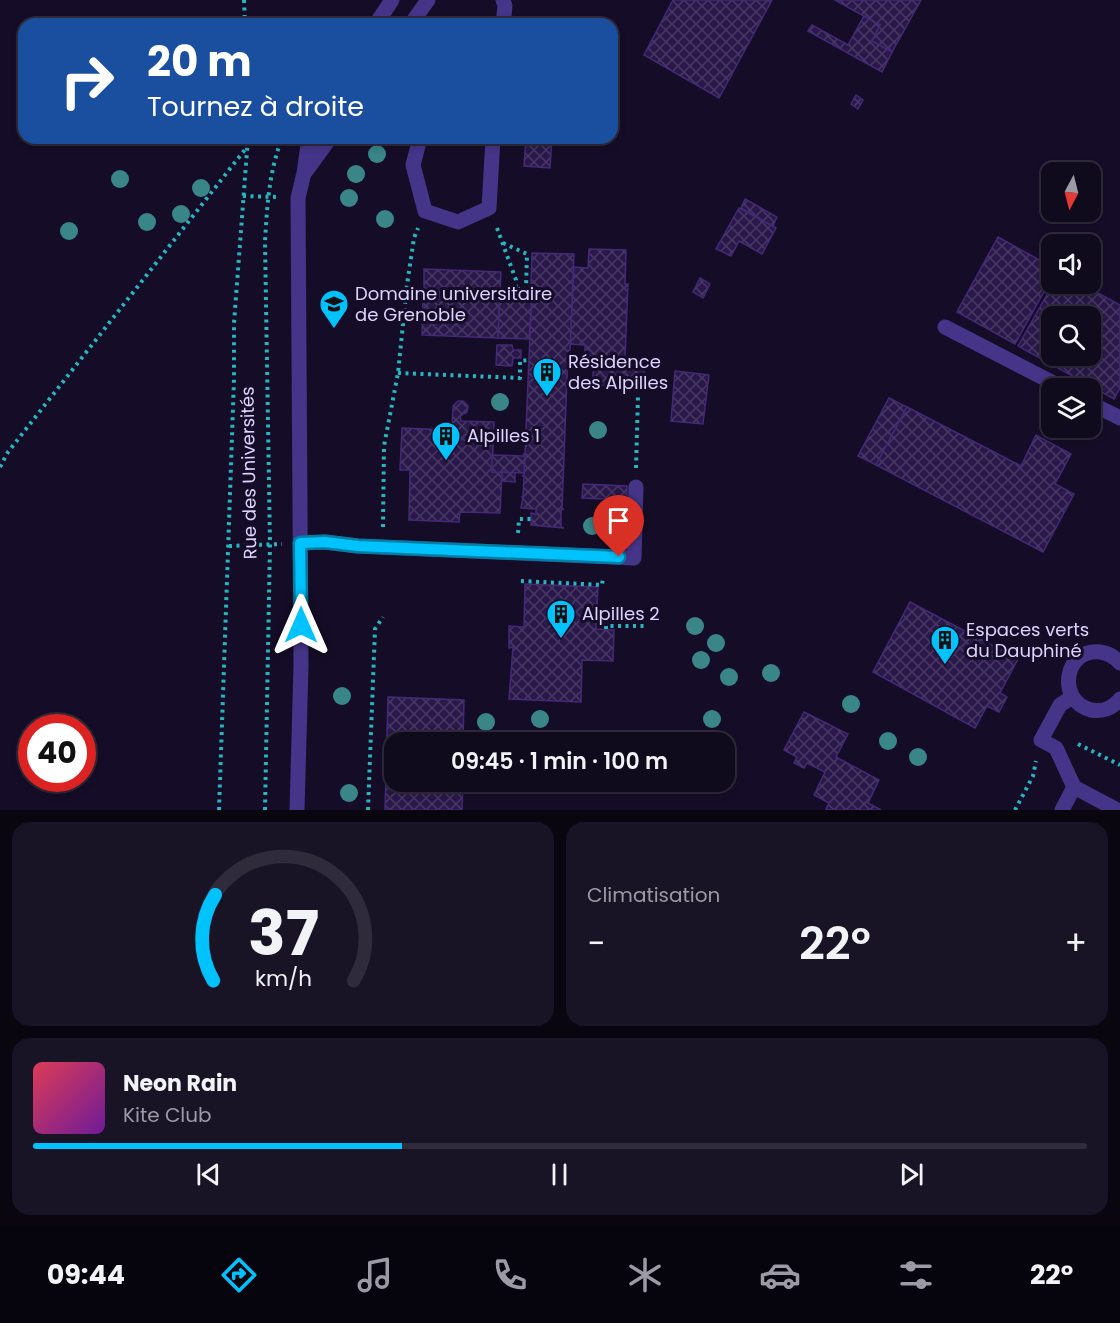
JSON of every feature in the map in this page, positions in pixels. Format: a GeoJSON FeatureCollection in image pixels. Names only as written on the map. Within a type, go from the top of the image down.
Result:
{"type":"FeatureCollection","features":[{"type":"Feature","properties":{"kind":"street"},"geometry":{"type":"LineString","coordinates":[[380,18],[392,0]]}},
{"type":"Feature","properties":{"kind":"street"},"geometry":{"type":"LineString","coordinates":[[415,18],[428,0]]}},
{"type":"Feature","properties":{"kind":"street"},"geometry":{"type":"LineString","coordinates":[[503,0],[504,18]]}},
{"type":"Feature","properties":{"kind":"street"},"geometry":{"type":"LineString","coordinates":[[297,810],[301,666],[298,198],[308,144]]}},
{"type":"Feature","properties":{"kind":"street"},"geometry":{"type":"LineString","coordinates":[[304,173],[326,144]]}},
{"type":"Feature","properties":{"kind":"street"},"geometry":{"type":"LineString","coordinates":[[419,144],[414,165],[425,211],[458,222],[489,207],[493,144]]}},
{"type":"Feature","properties":{"kind":"street"},"geometry":{"type":"LineString","coordinates":[[945,327],[1044,378]]}},
{"type":"Feature","properties":{"kind":"street"},"geometry":{"type":"LineString","coordinates":[[1101,408],[1120,418]]}},
{"type":"Feature","properties":{"kind":"street"},"geometry":{"type":"LineString","coordinates":[[300,543],[325,542],[358,546],[634,558],[636,487]]}},
{"type":"Feature","properties":{"kind":"street"},"geometry":{"type":"LineString","coordinates":[[1120,663],[1106,653],[1094,651],[1082,655],[1073,663],[1068,674],[1068,686],[1072,698],[1082,706],[1093,710],[1106,710],[1120,699]]}},
{"type":"Feature","properties":{"kind":"street"},"geometry":{"type":"LineString","coordinates":[[1072,698],[1060,705],[1041,740],[1056,748],[1074,787],[1117,810]]}},
{"type":"Feature","properties":{"kind":"street"},"geometry":{"type":"LineString","coordinates":[[1062,810],[1074,787]]}},
{"type":"Feature","properties":{"kind":"path"},"geometry":{"type":"LineString","coordinates":[[244,0],[244,18]]}},
{"type":"Feature","properties":{"kind":"path","name":"Rue des Universités"},"geometry":{"type":"LineString","coordinates":[[266,810],[270,544],[265,242],[268,197],[273,165],[280,144]]}},
{"type":"Feature","properties":{"kind":"path"},"geometry":{"type":"LineString","coordinates":[[0,467],[8,452],[248,147]]}},
{"type":"Feature","properties":{"kind":"path"},"geometry":{"type":"LineString","coordinates":[[219,810],[229,546],[234,323],[248,147]]}},
{"type":"Feature","properties":{"kind":"path"},"geometry":{"type":"LineString","coordinates":[[489,207],[516,280],[516,295]]}},
{"type":"Feature","properties":{"kind":"path"},"geometry":{"type":"LineString","coordinates":[[383,546],[384,446],[398,372],[414,238],[425,211]]}},
{"type":"Feature","properties":{"kind":"path"},"geometry":{"type":"LineString","coordinates":[[503,243],[527,254],[526,289],[516,289]]}},
{"type":"Feature","properties":{"kind":"path"},"geometry":{"type":"LineString","coordinates":[[398,372],[520,378],[520,361],[528,360]]}},
{"type":"Feature","properties":{"kind":"path"},"geometry":{"type":"LineString","coordinates":[[636,487],[638,396]]}},
{"type":"Feature","properties":{"kind":"path"},"geometry":{"type":"LineString","coordinates":[[229,546],[300,543]]}},
{"type":"Feature","properties":{"kind":"path"},"geometry":{"type":"LineString","coordinates":[[521,581],[602,585],[603,556]]}},
{"type":"Feature","properties":{"kind":"path"},"geometry":{"type":"LineString","coordinates":[[368,810],[375,629],[383,617]]}},
{"type":"Feature","properties":{"kind":"path"},"geometry":{"type":"LineString","coordinates":[[606,629],[606,626],[648,626]]}},
{"type":"Feature","properties":{"kind":"path"},"geometry":{"type":"LineString","coordinates":[[1015,810],[1033,776],[1041,740]]}},
{"type":"Feature","properties":{"kind":"path"},"geometry":{"type":"LineString","coordinates":[[1056,748],[1074,742],[1120,765]]}},
{"type":"Feature","properties":{"kind":"building"},"geometry":{"type":"Polygon","coordinates":[[[673,0],[772,0],[719,98],[644,55],[673,0]]]}},
{"type":"Feature","properties":{"kind":"building"},"geometry":{"type":"Polygon","coordinates":[[[835,0],[921,0],[892,52],[872,41],[880,25],[835,0]]]}},
{"type":"Feature","properties":{"kind":"building"},"geometry":{"type":"Polygon","coordinates":[[[864,16],[880,25],[872,41],[892,52],[882,72],[808,31],[812,25],[848,45],[864,16]]]}},
{"type":"Feature","properties":{"kind":"building"},"geometry":{"type":"Polygon","coordinates":[[[856,95],[863,100],[858,109],[851,104],[856,95]]]}},
{"type":"Feature","properties":{"kind":"building"},"geometry":{"type":"Polygon","coordinates":[[[526,144],[552,144],[550,168],[524,166],[526,144]]]}},
{"type":"Feature","properties":{"kind":"building"},"geometry":{"type":"Polygon","coordinates":[[[745,199],[777,217],[773,226],[741,208],[745,199]]]}},
{"type":"Feature","properties":{"kind":"building"},"geometry":{"type":"Polygon","coordinates":[[[739,208],[776,228],[762,254],[739,241],[731,256],[716,249],[739,208]]]}},
{"type":"Feature","properties":{"kind":"building"},"geometry":{"type":"Polygon","coordinates":[[[998,237],[1041,261],[1043,294],[1015,344],[957,312],[998,237]]]}},
{"type":"Feature","properties":{"kind":"building"},"geometry":{"type":"Polygon","coordinates":[[[589,249],[626,250],[625,284],[628,284],[625,357],[637,357],[637,365],[644,365],[644,382],[638,381],[638,387],[614,384],[614,386],[592,385],[595,356],[585,356],[585,345],[570,344],[574,267],[588,268],[589,249]]]}},
{"type":"Feature","properties":{"kind":"building","name":"Résidence des Alpilles"},"geometry":{"type":"Polygon","coordinates":[[[532,253],[574,254],[570,350],[568,351],[562,509],[564,509],[561,510],[561,527],[564,528],[531,525],[531,513],[536,514],[536,509],[521,508],[532,253]]]}},
{"type":"Feature","properties":{"kind":"building"},"geometry":{"type":"Polygon","coordinates":[[[424,269],[501,272],[498,338],[422,335],[423,298],[430,298],[430,289],[424,288],[424,269]]]}},
{"type":"Feature","properties":{"kind":"building"},"geometry":{"type":"Polygon","coordinates":[[[700,278],[710,284],[703,298],[693,292],[700,278]]]}},
{"type":"Feature","properties":{"kind":"building"},"geometry":{"type":"Polygon","coordinates":[[[500,294],[532,296],[529,339],[498,338],[500,294]]]}},
{"type":"Feature","properties":{"kind":"building"},"geometry":{"type":"Polygon","coordinates":[[[1047,294],[1100,294],[1120,305],[1120,388],[1114,399],[1101,392],[1101,378],[1076,378],[1054,366],[1101,366],[1101,306],[1041,306],[1041,359],[1018,346],[1047,294]]]}},
{"type":"Feature","properties":{"kind":"building"},"geometry":{"type":"Polygon","coordinates":[[[497,345],[512,345],[513,350],[521,350],[521,358],[513,358],[512,366],[496,365],[497,345]]]}},
{"type":"Feature","properties":{"kind":"building"},"geometry":{"type":"Polygon","coordinates":[[[675,371],[709,375],[703,424],[671,421],[675,371]]]}},
{"type":"Feature","properties":{"kind":"building"},"geometry":{"type":"Polygon","coordinates":[[[889,398],[907,407],[876,465],[858,456],[889,398]]]}},
{"type":"Feature","properties":{"kind":"building","name":"Alpilles 1"},"geometry":{"type":"Polygon","coordinates":[[[458,401],[463,401],[468,406],[467,412],[460,416],[461,421],[494,422],[492,472],[502,472],[500,513],[460,512],[459,522],[409,520],[410,470],[400,470],[402,428],[452,430],[453,406],[458,401]]]}},
{"type":"Feature","properties":{"kind":"building"},"geometry":{"type":"Polygon","coordinates":[[[907,407],[1021,466],[1036,435],[1071,454],[1055,484],[1074,494],[1043,552],[876,465],[907,407]]]}},
{"type":"Feature","properties":{"kind":"building"},"geometry":{"type":"Polygon","coordinates":[[[492,455],[525,456],[524,473],[492,472],[492,455]]]}},
{"type":"Feature","properties":{"kind":"building"},"geometry":{"type":"Polygon","coordinates":[[[502,472],[515,473],[515,482],[502,481],[502,472]]]}},
{"type":"Feature","properties":{"kind":"building"},"geometry":{"type":"Polygon","coordinates":[[[583,484],[627,486],[627,500],[582,498],[583,484]]]}},
{"type":"Feature","properties":{"kind":"building","name":"Alpilles 2"},"geometry":{"type":"Polygon","coordinates":[[[525,584],[598,587],[596,629],[614,630],[613,661],[582,660],[581,702],[509,699],[513,647],[509,648],[509,626],[524,627],[525,584]]]}},
{"type":"Feature","properties":{"kind":"building","name":"Espaces verts du Dauphiné"},"geometry":{"type":"Polygon","coordinates":[[[910,602],[1018,659],[1000,693],[1007,697],[999,712],[987,706],[975,728],[873,672],[910,602]]]}},
{"type":"Feature","properties":{"kind":"building"},"geometry":{"type":"Polygon","coordinates":[[[388,697],[464,700],[463,732],[387,732],[388,697]]]}},
{"type":"Feature","properties":{"kind":"building"},"geometry":{"type":"Polygon","coordinates":[[[804,712],[848,734],[836,757],[879,780],[868,803],[881,810],[828,810],[826,809],[829,803],[814,795],[825,772],[807,763],[804,768],[794,763],[797,757],[784,750],[804,712]]]}},
{"type":"Feature","properties":{"kind":"building"},"geometry":{"type":"Polygon","coordinates":[[[385,792],[463,792],[462,810],[385,810],[385,792]]]}},
{"type":"Feature","properties":{"kind":"place","name":"Domaine universitaire de Grenoble"},"geometry":{"type":"Point","coordinates":[334,330]}},
{"type":"Feature","properties":{"kind":"place","name":"Résidence des Alpilles"},"geometry":{"type":"Point","coordinates":[547,398]}},
{"type":"Feature","properties":{"kind":"place","name":"Alpilles 1"},"geometry":{"type":"Point","coordinates":[446,462]}},
{"type":"Feature","properties":{"kind":"place","name":"Alpilles 2"},"geometry":{"type":"Point","coordinates":[561,640]}},
{"type":"Feature","properties":{"kind":"place","name":"Espaces verts du Dauphiné"},"geometry":{"type":"Point","coordinates":[945,666]}},
{"type":"Feature","properties":{"kind":"route"},"geometry":{"type":"LineString","coordinates":[[301,625],[300,543],[325,542],[358,546],[619,557]]}}]}
